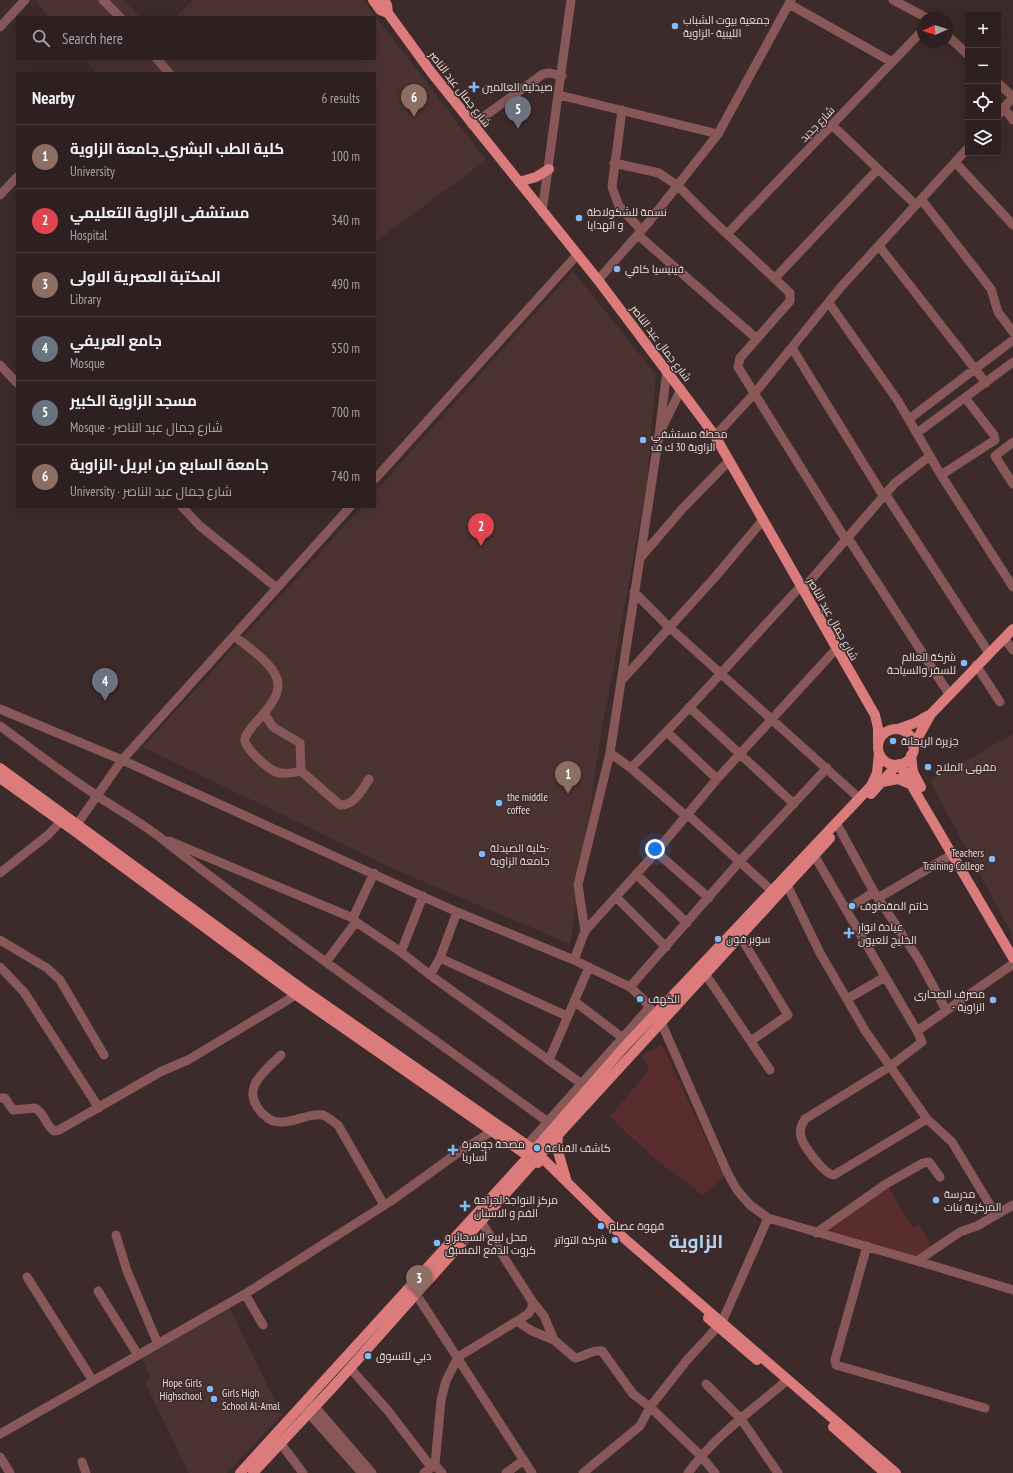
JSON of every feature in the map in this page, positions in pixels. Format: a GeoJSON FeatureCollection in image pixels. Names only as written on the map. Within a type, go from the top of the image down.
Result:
{"type":"FeatureCollection","features":[{"type":"Feature","properties":{"kind":"main road","name":"شارع جمال عبد الناصر"},"geometry":{"type":"LineString","coordinates":[[373,0],[386,5],[472,125],[598,280],[681,389],[714,436],[729,461],[875,715],[883,723],[896,729]]}},
{"type":"Feature","properties":{"kind":"main road"},"geometry":{"type":"LineString","coordinates":[[519,182],[536,177],[549,169]]}},
{"type":"Feature","properties":{"kind":"main road"},"geometry":{"type":"LineString","coordinates":[[879,753],[888,763],[898,764],[905,762],[931,714],[976,665],[1013,629]]}},
{"type":"Feature","properties":{"kind":"main road"},"geometry":{"type":"LineString","coordinates":[[254,1473],[281,1444],[309,1406],[533,1153],[610,1063],[859,798],[874,780],[878,767],[878,743],[884,733],[916,723],[931,714]]}},
{"type":"Feature","properties":{"kind":"main road","name":"شارع جمال عبد الناصر"},"geometry":{"type":"LineString","coordinates":[[875,715],[878,728],[878,743]]}},
{"type":"Feature","properties":{"kind":"main road"},"geometry":{"type":"LineString","coordinates":[[896,729],[909,735],[912,750],[911,766],[916,778],[1013,947]]}},
{"type":"Feature","properties":{"kind":"main road"},"geometry":{"type":"LineString","coordinates":[[240,1473],[350,1368],[480,1220],[533,1153],[558,1135],[655,1015],[706,975],[898,764]]}},
{"type":"Feature","properties":{"kind":"main road"},"geometry":{"type":"LineString","coordinates":[[898,764],[953,854],[1013,958]]}},
{"type":"Feature","properties":{"kind":"main road"},"geometry":{"type":"LineString","coordinates":[[0,768],[64,819],[299,991],[496,1129],[533,1153],[567,1183],[625,1239],[885,1473]]}},
{"type":"Feature","properties":{"kind":"main road"},"geometry":{"type":"LineString","coordinates":[[0,778],[64,819]]}},
{"type":"Feature","properties":{"kind":"main road"},"geometry":{"type":"LineString","coordinates":[[882,782],[898,779],[912,785]]}},
{"type":"Feature","properties":{"kind":"main road"},"geometry":{"type":"LineString","coordinates":[[558,1135],[556,1148],[567,1183]]}},
{"type":"Feature","properties":{"kind":"main road"},"geometry":{"type":"LineString","coordinates":[[533,1153],[624,1247],[720,1325],[896,1473]]}},
{"type":"Feature","properties":{"kind":"street"},"geometry":{"type":"LineString","coordinates":[[0,27],[24,0]]}},
{"type":"Feature","properties":{"kind":"street"},"geometry":{"type":"LineString","coordinates":[[103,0],[119,16]]}},
{"type":"Feature","properties":{"kind":"street"},"geometry":{"type":"LineString","coordinates":[[542,212],[572,0]]}},
{"type":"Feature","properties":{"kind":"street"},"geometry":{"type":"LineString","coordinates":[[893,0],[917,13]]}},
{"type":"Feature","properties":{"kind":"street"},"geometry":{"type":"LineString","coordinates":[[598,280],[640,233],[718,134],[790,2],[892,62]]}},
{"type":"Feature","properties":{"kind":"street","name":"شارع جديد"},"geometry":{"type":"LineString","coordinates":[[727,234],[917,36]]}},
{"type":"Feature","properties":{"kind":"street"},"geometry":{"type":"LineString","coordinates":[[953,41],[965,52]]}},
{"type":"Feature","properties":{"kind":"street"},"geometry":{"type":"LineString","coordinates":[[158,60],[168,72]]}},
{"type":"Feature","properties":{"kind":"street"},"geometry":{"type":"LineString","coordinates":[[472,125],[543,74],[550,73],[562,76]]}},
{"type":"Feature","properties":{"kind":"street"},"geometry":{"type":"LineString","coordinates":[[999,84],[1013,97],[1001,112],[1013,120]]}},
{"type":"Feature","properties":{"kind":"street"},"geometry":{"type":"LineString","coordinates":[[559,95],[718,134]]}},
{"type":"Feature","properties":{"kind":"street"},"geometry":{"type":"LineString","coordinates":[[622,110],[612,188],[616,200],[640,233],[757,339]]}},
{"type":"Feature","properties":{"kind":"street"},"geometry":{"type":"LineString","coordinates":[[832,125],[878,169],[919,202],[991,288],[998,312],[1013,332]]}},
{"type":"Feature","properties":{"kind":"street"},"geometry":{"type":"LineString","coordinates":[[714,436],[754,394],[829,303],[965,151]]}},
{"type":"Feature","properties":{"kind":"street"},"geometry":{"type":"LineString","coordinates":[[955,162],[1013,225]]}},
{"type":"Feature","properties":{"kind":"street"},"geometry":{"type":"LineString","coordinates":[[614,163],[658,173],[678,186],[789,291],[791,298],[740,358],[738,364],[754,394],[949,694]]}},
{"type":"Feature","properties":{"kind":"street"},"geometry":{"type":"LineString","coordinates":[[775,278],[878,169]]}},
{"type":"Feature","properties":{"kind":"street"},"geometry":{"type":"LineString","coordinates":[[0,195],[16,178]]}},
{"type":"Feature","properties":{"kind":"street"},"geometry":{"type":"LineString","coordinates":[[879,246],[986,383]]}},
{"type":"Feature","properties":{"kind":"street"},"geometry":{"type":"LineString","coordinates":[[376,479],[577,255]]}},
{"type":"Feature","properties":{"kind":"street"},"geometry":{"type":"LineString","coordinates":[[829,303],[910,419],[941,475],[1013,587]]}},
{"type":"Feature","properties":{"kind":"street"},"geometry":{"type":"LineString","coordinates":[[910,419],[1013,340]]}},
{"type":"Feature","properties":{"kind":"street"},"geometry":{"type":"LineString","coordinates":[[792,348],[885,496],[989,653]]}},
{"type":"Feature","properties":{"kind":"street"},"geometry":{"type":"LineString","coordinates":[[917,433],[1012,364]]}},
{"type":"Feature","properties":{"kind":"street"},"geometry":{"type":"LineString","coordinates":[[0,365],[16,382]]}},
{"type":"Feature","properties":{"kind":"street"},"geometry":{"type":"LineString","coordinates":[[585,931],[578,885],[610,753],[659,435],[667,370]]}},
{"type":"Feature","properties":{"kind":"street"},"geometry":{"type":"LineString","coordinates":[[659,435],[681,389]]}},
{"type":"Feature","properties":{"kind":"street"},"geometry":{"type":"LineString","coordinates":[[941,475],[995,440],[994,435],[966,398]]}},
{"type":"Feature","properties":{"kind":"street"},"geometry":{"type":"LineString","coordinates":[[1013,442],[995,456],[1013,484]]}},
{"type":"Feature","properties":{"kind":"street"},"geometry":{"type":"LineString","coordinates":[[631,768],[667,732],[720,672],[847,539],[904,474],[930,456]]}},
{"type":"Feature","properties":{"kind":"street"},"geometry":{"type":"LineString","coordinates":[[640,558],[683,508],[729,461]]}},
{"type":"Feature","properties":{"kind":"street"},"geometry":{"type":"LineString","coordinates":[[183,508],[200,526],[277,588]]}},
{"type":"Feature","properties":{"kind":"street"},"geometry":{"type":"LineString","coordinates":[[75,827],[98,797],[122,760],[349,508]]}},
{"type":"Feature","properties":{"kind":"street"},"geometry":{"type":"LineString","coordinates":[[622,680],[716,576],[763,520]]}},
{"type":"Feature","properties":{"kind":"street"},"geometry":{"type":"LineString","coordinates":[[634,592],[669,627],[859,798]]}},
{"type":"Feature","properties":{"kind":"street"},"geometry":{"type":"LineString","coordinates":[[234,636],[276,673],[278,686],[276,694],[264,713],[245,737],[244,742],[247,748],[274,772],[290,774],[301,771]]}},
{"type":"Feature","properties":{"kind":"street"},"geometry":{"type":"LineString","coordinates":[[1004,638],[1013,650]]}},
{"type":"Feature","properties":{"kind":"street"},"geometry":{"type":"LineString","coordinates":[[574,960],[585,931],[656,852],[717,779],[836,649]]}},
{"type":"Feature","properties":{"kind":"street"},"geometry":{"type":"LineString","coordinates":[[976,665],[1000,702]]}},
{"type":"Feature","properties":{"kind":"street"},"geometry":{"type":"LineString","coordinates":[[689,707],[794,804]]}},
{"type":"Feature","properties":{"kind":"street"},"geometry":{"type":"LineString","coordinates":[[0,709],[122,760],[374,873],[457,912],[574,960],[630,987],[643,999],[655,1015],[737,1190],[750,1206],[768,1218],[1013,1290]]}},
{"type":"Feature","properties":{"kind":"street"},"geometry":{"type":"LineString","coordinates":[[264,713],[273,727],[300,743],[301,771],[340,805],[347,806],[352,802],[369,779]]}},
{"type":"Feature","properties":{"kind":"street"},"geometry":{"type":"LineString","coordinates":[[0,726],[98,797],[161,838],[181,855],[221,883],[326,962],[548,1122]]}},
{"type":"Feature","properties":{"kind":"street"},"geometry":{"type":"LineString","coordinates":[[667,732],[717,779]]}},
{"type":"Feature","properties":{"kind":"street"},"geometry":{"type":"LineString","coordinates":[[610,753],[631,768],[687,815],[771,890]]}},
{"type":"Feature","properties":{"kind":"street"},"geometry":{"type":"LineString","coordinates":[[630,987],[740,861],[827,768]]}},
{"type":"Feature","properties":{"kind":"street"},"geometry":{"type":"LineString","coordinates":[[0,873],[48,835],[64,819]]}},
{"type":"Feature","properties":{"kind":"street"},"geometry":{"type":"LineString","coordinates":[[839,828],[876,895],[918,960],[946,1010]]}},
{"type":"Feature","properties":{"kind":"street"},"geometry":{"type":"LineString","coordinates":[[161,838],[354,920],[402,952],[430,975],[582,1084]]}},
{"type":"Feature","properties":{"kind":"street"},"geometry":{"type":"LineString","coordinates":[[656,852],[709,898]]}},
{"type":"Feature","properties":{"kind":"street"},"geometry":{"type":"LineString","coordinates":[[847,909],[953,854]]}},
{"type":"Feature","properties":{"kind":"street"},"geometry":{"type":"LineString","coordinates":[[814,855],[847,909],[922,1042],[889,1067],[805,1119],[801,1132],[802,1140],[828,1174],[836,1174],[927,1119]]}},
{"type":"Feature","properties":{"kind":"street"},"geometry":{"type":"LineString","coordinates":[[326,962],[354,920],[374,873]]}},
{"type":"Feature","properties":{"kind":"street"},"geometry":{"type":"LineString","coordinates":[[636,874],[687,923]]}},
{"type":"Feature","properties":{"kind":"street"},"geometry":{"type":"LineString","coordinates":[[787,885],[820,953],[889,1067],[927,1119],[952,1142],[996,1215]]}},
{"type":"Feature","properties":{"kind":"street"},"geometry":{"type":"LineString","coordinates":[[402,952],[423,896]]}},
{"type":"Feature","properties":{"kind":"street"},"geometry":{"type":"LineString","coordinates":[[616,897],[666,947]]}},
{"type":"Feature","properties":{"kind":"street"},"geometry":{"type":"LineString","coordinates":[[430,975],[440,958],[457,912]]}},
{"type":"Feature","properties":{"kind":"street"},"geometry":{"type":"LineString","coordinates":[[740,936],[788,1015],[751,1041]]}},
{"type":"Feature","properties":{"kind":"street"},"geometry":{"type":"LineString","coordinates":[[0,940],[47,968],[60,980],[104,1055]]}},
{"type":"Feature","properties":{"kind":"street"},"geometry":{"type":"LineString","coordinates":[[440,958],[568,1016]]}},
{"type":"Feature","properties":{"kind":"street"},"geometry":{"type":"LineString","coordinates":[[917,1031],[1013,964]]}},
{"type":"Feature","properties":{"kind":"street"},"geometry":{"type":"LineString","coordinates":[[0,967],[24,992],[99,1108]]}},
{"type":"Feature","properties":{"kind":"street"},"geometry":{"type":"LineString","coordinates":[[549,1060],[589,967]]}},
{"type":"Feature","properties":{"kind":"street"},"geometry":{"type":"LineString","coordinates":[[706,975],[770,1070]]}},
{"type":"Feature","properties":{"kind":"street"},"geometry":{"type":"LineString","coordinates":[[847,999],[886,977]]}},
{"type":"Feature","properties":{"kind":"street"},"geometry":{"type":"LineString","coordinates":[[0,1098],[5,1098],[13,1110],[35,1108],[40,1110],[50,1129],[54,1131],[64,1128],[162,1071],[188,1060],[299,991]]}},
{"type":"Feature","properties":{"kind":"street"},"geometry":{"type":"LineString","coordinates":[[574,1001],[623,1038]]}},
{"type":"Feature","properties":{"kind":"street"},"geometry":{"type":"LineString","coordinates":[[533,1153],[548,1122],[623,1038],[655,1015]]}},
{"type":"Feature","properties":{"kind":"street"},"geometry":{"type":"LineString","coordinates":[[281,1055],[258,1078],[252,1092],[256,1106],[268,1120],[292,1122],[322,1115],[338,1125],[384,1205]]}},
{"type":"Feature","properties":{"kind":"street"},"geometry":{"type":"LineString","coordinates":[[0,1434],[245,1294],[384,1205],[459,1152],[496,1129]]}},
{"type":"Feature","properties":{"kind":"street"},"geometry":{"type":"LineString","coordinates":[[816,1233],[886,1184],[923,1163],[929,1162],[932,1164],[940,1177]]}},
{"type":"Feature","properties":{"kind":"street"},"geometry":{"type":"LineString","coordinates":[[917,1261],[960,1232],[977,1226],[1013,1205]]}},
{"type":"Feature","properties":{"kind":"street"},"geometry":{"type":"LineString","coordinates":[[583,1473],[640,1426],[650,1407],[687,1360],[720,1325],[768,1218]]}},
{"type":"Feature","properties":{"kind":"street"},"geometry":{"type":"LineString","coordinates":[[480,1220],[532,1301],[544,1316],[554,1340]]}},
{"type":"Feature","properties":{"kind":"street"},"geometry":{"type":"LineString","coordinates":[[116,1235],[127,1271],[158,1344]]}},
{"type":"Feature","properties":{"kind":"street"},"geometry":{"type":"LineString","coordinates":[[867,1246],[835,1360],[836,1365],[985,1408]]}},
{"type":"Feature","properties":{"kind":"street"},"geometry":{"type":"LineString","coordinates":[[28,1277],[93,1381]]}},
{"type":"Feature","properties":{"kind":"street"},"geometry":{"type":"LineString","coordinates":[[98,1291],[138,1355]]}},
{"type":"Feature","properties":{"kind":"street"},"geometry":{"type":"LineString","coordinates":[[245,1294],[263,1325]]}},
{"type":"Feature","properties":{"kind":"street"},"geometry":{"type":"LineString","coordinates":[[416,1294],[532,1473]]}},
{"type":"Feature","properties":{"kind":"street"},"geometry":{"type":"LineString","coordinates":[[430,1468],[440,1400],[446,1381],[458,1357],[528,1314],[532,1308],[532,1301]]}},
{"type":"Feature","properties":{"kind":"street"},"geometry":{"type":"LineString","coordinates":[[516,1321],[532,1331],[554,1340],[575,1358],[583,1357],[595,1351],[602,1351],[633,1394],[650,1407],[701,1456],[715,1473]]}},
{"type":"Feature","properties":{"kind":"street"},"geometry":{"type":"LineString","coordinates":[[350,1368],[389,1412],[430,1468],[442,1473]]}},
{"type":"Feature","properties":{"kind":"street"},"geometry":{"type":"LineString","coordinates":[[688,1473],[701,1456],[741,1419],[785,1382]]}},
{"type":"Feature","properties":{"kind":"street"},"geometry":{"type":"LineString","coordinates":[[706,1384],[741,1419],[778,1473]]}},
{"type":"Feature","properties":{"kind":"street"},"geometry":{"type":"LineString","coordinates":[[309,1406],[362,1473]]}},
{"type":"Feature","properties":{"kind":"street"},"geometry":{"type":"LineString","coordinates":[[309,1406],[372,1473]]}},
{"type":"Feature","properties":{"kind":"street"},"geometry":{"type":"LineString","coordinates":[[281,1444],[303,1473]]}},
{"type":"Feature","properties":{"kind":"street"},"geometry":{"type":"LineString","coordinates":[[0,1457],[10,1473]]}},
{"type":"Feature","properties":{"kind":"street"},"geometry":{"type":"LineString","coordinates":[[506,1473],[524,1460]]}},
{"type":"Feature","properties":{"kind":"street"},"geometry":{"type":"LineString","coordinates":[[82,1462],[86,1473]]}},
{"type":"Feature","properties":{"kind":"shaded area"},"geometry":{"type":"Polygon","coordinates":[[[35,0],[124,0],[139,16],[48,16],[35,0]]]}},
{"type":"Feature","properties":{"kind":"shaded area"},"geometry":{"type":"Polygon","coordinates":[[[193,0],[363,0],[375,16],[177,16],[193,0]]]}},
{"type":"Feature","properties":{"kind":"shaded area"},"geometry":{"type":"Polygon","coordinates":[[[376,17],[486,160],[376,241],[376,72],[96,72],[86,60],[376,60],[376,17]]]}},
{"type":"Feature","properties":{"kind":"shaded area"},"geometry":{"type":"Polygon","coordinates":[[[573,271],[656,375],[647,484],[600,739],[570,944],[394,869],[143,747],[361,508],[376,508],[376,491],[573,271]]]}},
{"type":"Feature","properties":{"kind":"shaded area","name":"Teachers Training College"},"geometry":{"type":"Polygon","coordinates":[[[1013,734],[1013,936],[930,781],[1013,734]]]}},
{"type":"Feature","properties":{"kind":"shaded area"},"geometry":{"type":"Polygon","coordinates":[[[662,1045],[724,1177],[703,1195],[655,1159],[610,1117],[649,1070],[642,1055],[662,1045]]]}},
{"type":"Feature","properties":{"kind":"shaded area"},"geometry":{"type":"Polygon","coordinates":[[[886,1184],[913,1228],[919,1224],[933,1249],[917,1260],[817,1233],[886,1184]]]}},
{"type":"Feature","properties":{"kind":"shaded area","name":"Girls High School Al-Amal"},"geometry":{"type":"Polygon","coordinates":[[[229,1307],[282,1415],[227,1473],[189,1473],[145,1383],[150,1377],[141,1356],[229,1307]]]}},
{"type":"Feature","properties":{"kind":"place","name":"جمعية بيوت الشباب الليبية -الزاوية"},"geometry":{"type":"Point","coordinates":[675,26]}},
{"type":"Feature","properties":{"kind":"place","name":"صيدلية العالمين"},"geometry":{"type":"Point","coordinates":[474,87]}},
{"type":"Feature","properties":{"kind":"place","name":"جامعة السابع من ابريل -الزاوية"},"geometry":{"type":"Point","coordinates":[414,117]}},
{"type":"Feature","properties":{"kind":"place","name":"مسجد الزاوية الكبير"},"geometry":{"type":"Point","coordinates":[518,129]}},
{"type":"Feature","properties":{"kind":"place","name":"نسمة للشكولاطة و الهدايا"},"geometry":{"type":"Point","coordinates":[579,218]}},
{"type":"Feature","properties":{"kind":"place","name":"فينيسيا كافي"},"geometry":{"type":"Point","coordinates":[617,269]}},
{"type":"Feature","properties":{"kind":"place","name":"محطة مستشفي الزاوية 30 ك ف"},"geometry":{"type":"Point","coordinates":[643,440]}},
{"type":"Feature","properties":{"kind":"place","name":"مستشفى الزاوية التعليمي"},"geometry":{"type":"Point","coordinates":[481,546]}},
{"type":"Feature","properties":{"kind":"place","name":"شركة العالم للسفر والسياحة"},"geometry":{"type":"Point","coordinates":[964,663]}},
{"type":"Feature","properties":{"kind":"place","name":"جامع العريفي"},"geometry":{"type":"Point","coordinates":[105,701]}},
{"type":"Feature","properties":{"kind":"place","name":"جزيرة الريحانة"},"geometry":{"type":"Point","coordinates":[893,741]}},
{"type":"Feature","properties":{"kind":"place","name":"مقهى الملاح"},"geometry":{"type":"Point","coordinates":[928,767]}},
{"type":"Feature","properties":{"kind":"place","name":"كلية الطب البشري_جامعة الزاوية"},"geometry":{"type":"Point","coordinates":[568,794]}},
{"type":"Feature","properties":{"kind":"place","name":"the middle coffee"},"geometry":{"type":"Point","coordinates":[499,803]}},
{"type":"Feature","properties":{"kind":"place","name":"كلية الصيدلة- جامعة الزاوية"},"geometry":{"type":"Point","coordinates":[482,854]}},
{"type":"Feature","properties":{"kind":"place","name":"Teachers Training College"},"geometry":{"type":"Point","coordinates":[992,859]}},
{"type":"Feature","properties":{"kind":"place","name":"حاتم المقطوف"},"geometry":{"type":"Point","coordinates":[852,906]}},
{"type":"Feature","properties":{"kind":"place","name":"عيادة انوار الخليج للعيون"},"geometry":{"type":"Point","coordinates":[849,933]}},
{"type":"Feature","properties":{"kind":"place","name":"سوبر فون"},"geometry":{"type":"Point","coordinates":[718,939]}},
{"type":"Feature","properties":{"kind":"place","name":"الكهف"},"geometry":{"type":"Point","coordinates":[640,999]}},
{"type":"Feature","properties":{"kind":"place","name":"مصرف الصحارى - الزاوية"},"geometry":{"type":"Point","coordinates":[993,1000]}},
{"type":"Feature","properties":{"kind":"place","name":"كاشف القناعة"},"geometry":{"type":"Point","coordinates":[537,1148]}},
{"type":"Feature","properties":{"kind":"place","name":"مصحة جوهرة أساريا"},"geometry":{"type":"Point","coordinates":[453,1150]}},
{"type":"Feature","properties":{"kind":"place","name":"مدرسة المركزية بنات"},"geometry":{"type":"Point","coordinates":[936,1200]}},
{"type":"Feature","properties":{"kind":"place","name":"مركز النواجذ لجراحة الفم و الاسنان"},"geometry":{"type":"Point","coordinates":[465,1206]}},
{"type":"Feature","properties":{"kind":"place","name":"قهوة عصام"},"geometry":{"type":"Point","coordinates":[601,1226]}},
{"type":"Feature","properties":{"kind":"place","name":"شركة التواتر"},"geometry":{"type":"Point","coordinates":[615,1240]}},
{"type":"Feature","properties":{"kind":"place","name":"محل لبيع السجائر و كروت الدفع المسبق"},"geometry":{"type":"Point","coordinates":[437,1243]}},
{"type":"Feature","properties":{"kind":"place","name":"المكتبة العصرية الاولى"},"geometry":{"type":"Point","coordinates":[419,1298]}},
{"type":"Feature","properties":{"kind":"place","name":"دبي للتسوق"},"geometry":{"type":"Point","coordinates":[368,1356]}},
{"type":"Feature","properties":{"kind":"place","name":"Hope Girls Highschool"},"geometry":{"type":"Point","coordinates":[210,1389]}},
{"type":"Feature","properties":{"kind":"place","name":"Girls High School Al-Amal"},"geometry":{"type":"Point","coordinates":[214,1399]}},
{"type":"Feature","properties":{"kind":"district","name":"الزاوية"},"geometry":{"type":"Point","coordinates":[696,1241]}}]}
